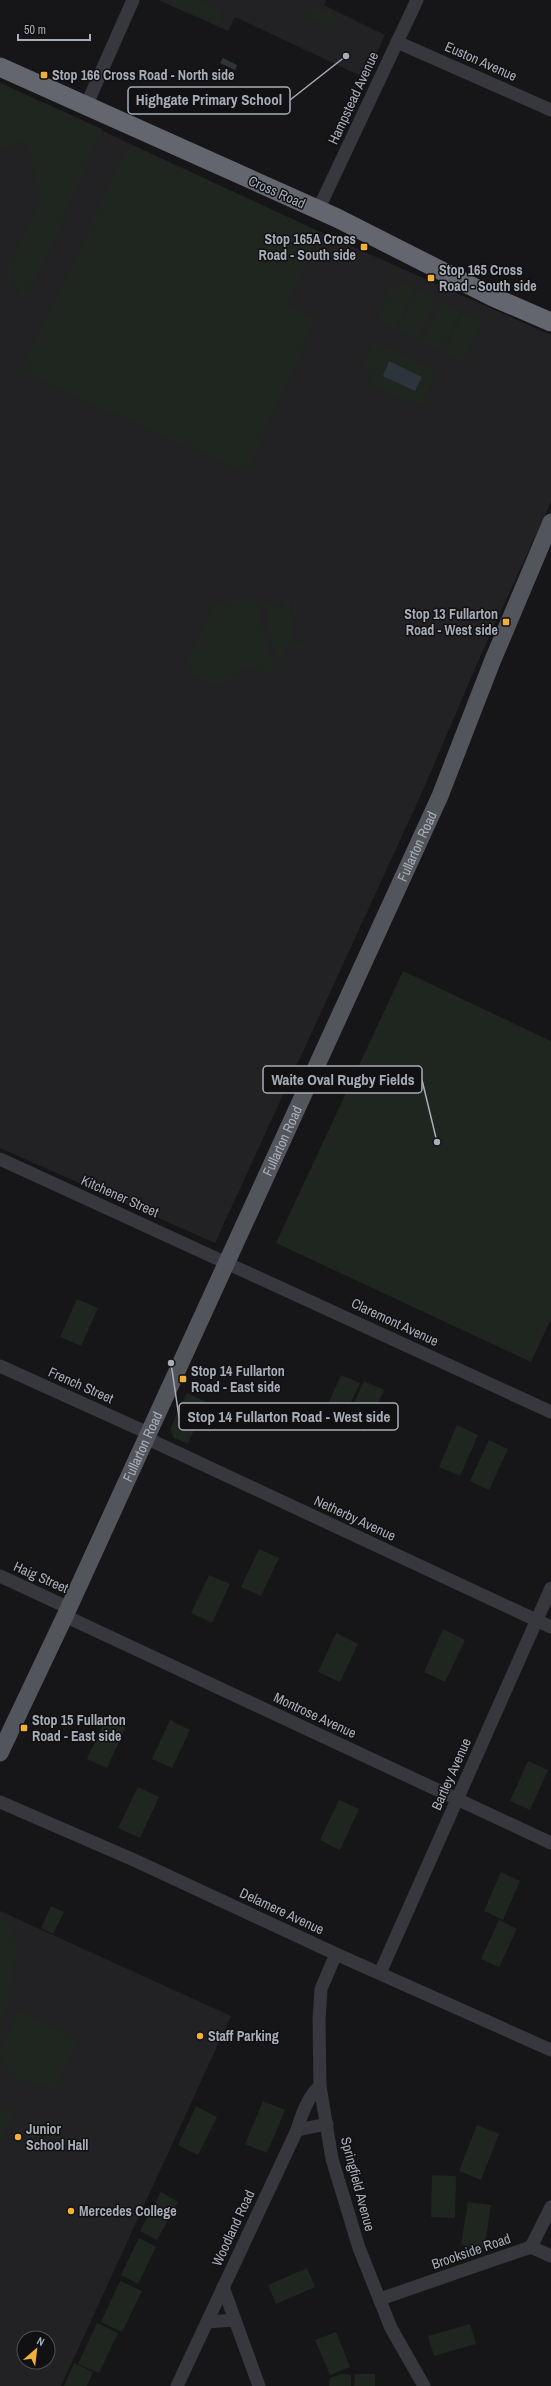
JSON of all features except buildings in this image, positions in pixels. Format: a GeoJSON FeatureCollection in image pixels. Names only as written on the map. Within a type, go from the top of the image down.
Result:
{"type":"FeatureCollection","features":[{"type":"Feature","properties":{"kind":"highway","name":"Cross Road"},"geometry":{"type":"LineString","coordinates":[[0,67],[318,210],[493,297],[551,322]]}},
{"type":"Feature","properties":{"kind":"highway"},"geometry":{"type":"LineString","coordinates":[[493,297],[551,330]]}},
{"type":"Feature","properties":{"kind":"main road","name":"Fullarton Road"},"geometry":{"type":"LineString","coordinates":[[0,1753],[67,1612],[440,796],[492,662],[551,522]]}},
{"type":"Feature","properties":{"kind":"street"},"geometry":{"type":"LineString","coordinates":[[86,106],[133,0]]}},
{"type":"Feature","properties":{"kind":"street","name":"Hampstead Avenue"},"geometry":{"type":"LineString","coordinates":[[318,210],[417,0]]}},
{"type":"Feature","properties":{"kind":"street","name":"Euston Avenue"},"geometry":{"type":"LineString","coordinates":[[397,42],[551,110]]}},
{"type":"Feature","properties":{"kind":"street","name":"Kitchener Street"},"geometry":{"type":"LineString","coordinates":[[0,1159],[226,1262]]}},
{"type":"Feature","properties":{"kind":"street","name":"Claremont Avenue"},"geometry":{"type":"LineString","coordinates":[[226,1262],[551,1412]]}},
{"type":"Feature","properties":{"kind":"street","name":"French Street"},"geometry":{"type":"LineString","coordinates":[[0,1366],[147,1436]]}},
{"type":"Feature","properties":{"kind":"street","name":"Netherby Avenue"},"geometry":{"type":"LineString","coordinates":[[147,1436],[551,1627]]}},
{"type":"Feature","properties":{"kind":"street","name":"Haig Street"},"geometry":{"type":"LineString","coordinates":[[0,1576],[67,1612]]}},
{"type":"Feature","properties":{"kind":"street","name":"Bartley Avenue"},"geometry":{"type":"LineString","coordinates":[[380,1973],[551,1588]]}},
{"type":"Feature","properties":{"kind":"street","name":"Montrose Avenue"},"geometry":{"type":"LineString","coordinates":[[67,1612],[458,1800],[551,1843]]}},
{"type":"Feature","properties":{"kind":"street","name":"Delamere Avenue"},"geometry":{"type":"LineString","coordinates":[[0,1802],[134,1860],[336,1954],[551,2050]]}},
{"type":"Feature","properties":{"kind":"street","name":"Springfield Avenue"},"geometry":{"type":"LineString","coordinates":[[336,1954],[321,1989],[319,2020],[320,2086],[327,2124],[344,2202],[359,2248],[391,2328],[424,2386]]}},
{"type":"Feature","properties":{"kind":"street","name":"Woodland Road"},"geometry":{"type":"LineString","coordinates":[[177,2386],[312,2096],[320,2086]]}},
{"type":"Feature","properties":{"kind":"street"},"geometry":{"type":"LineString","coordinates":[[297,2130],[327,2124]]}},
{"type":"Feature","properties":{"kind":"street","name":"Brookside Road"},"geometry":{"type":"LineString","coordinates":[[380,2299],[531,2247],[551,2207]]}},
{"type":"Feature","properties":{"kind":"street"},"geometry":{"type":"LineString","coordinates":[[531,2247],[551,2256]]}},
{"type":"Feature","properties":{"kind":"street"},"geometry":{"type":"LineString","coordinates":[[223,2287],[259,2386]]}},
{"type":"Feature","properties":{"kind":"street"},"geometry":{"type":"LineString","coordinates":[[206,2322],[235,2320]]}},
{"type":"Feature","properties":{"kind":"shaded area"},"geometry":{"type":"Polygon","coordinates":[[[158,0],[326,0],[324,5],[385,35],[365,78],[235,17],[228,31],[158,0]]]}},
{"type":"Feature","properties":{"kind":"shaded area"},"geometry":{"type":"Polygon","coordinates":[[[173,0],[200,0],[223,11],[217,25],[171,4],[173,0]]]}},
{"type":"Feature","properties":{"kind":"shaded area"},"geometry":{"type":"Polygon","coordinates":[[[314,7],[337,17],[332,30],[308,19],[314,7]]]}},
{"type":"Feature","properties":{"kind":"shaded area"},"geometry":{"type":"Polygon","coordinates":[[[223,58],[237,65],[235,70],[220,63],[223,58]]]}},
{"type":"Feature","properties":{"kind":"shaded area"},"geometry":{"type":"Polygon","coordinates":[[[0,83],[320,232],[551,335],[551,502],[480,657],[424,788],[215,1243],[0,1148],[0,83]]]}},
{"type":"Feature","properties":{"kind":"shaded area"},"geometry":{"type":"Polygon","coordinates":[[[0,83],[102,129],[46,260],[23,298],[4,270],[41,202],[30,151],[20,139],[0,151],[0,83]]]}},
{"type":"Feature","properties":{"kind":"shaded area"},"geometry":{"type":"Polygon","coordinates":[[[129,144],[320,232],[287,305],[316,319],[246,473],[21,372],[129,144]]]}},
{"type":"Feature","properties":{"kind":"shaded area"},"geometry":{"type":"Polygon","coordinates":[[[395,279],[414,288],[396,329],[376,320],[395,279]]]}},
{"type":"Feature","properties":{"kind":"shaded area"},"geometry":{"type":"Polygon","coordinates":[[[417,290],[436,298],[418,339],[398,330],[417,290]]]}},
{"type":"Feature","properties":{"kind":"shaded area"},"geometry":{"type":"Polygon","coordinates":[[[441,302],[461,311],[442,351],[423,342],[441,302]]]}},
{"type":"Feature","properties":{"kind":"shaded area"},"geometry":{"type":"Polygon","coordinates":[[[463,312],[483,321],[464,362],[445,353],[463,312]]]}},
{"type":"Feature","properties":{"kind":"shaded area"},"geometry":{"type":"Polygon","coordinates":[[[374,342],[437,372],[421,407],[370,383],[373,375],[362,369],[374,342]]]}},
{"type":"Feature","properties":{"kind":"shaded area"},"geometry":{"type":"Polygon","coordinates":[[[389,361],[422,377],[415,391],[383,376],[389,361]]]}},
{"type":"Feature","properties":{"kind":"shaded area"},"geometry":{"type":"Polygon","coordinates":[[[245,597],[259,602],[264,633],[273,665],[269,675],[248,666],[222,685],[211,684],[191,674],[188,662],[213,607],[217,603],[245,597]]]}},
{"type":"Feature","properties":{"kind":"shaded area"},"geometry":{"type":"Polygon","coordinates":[[[284,599],[290,601],[291,638],[307,647],[306,653],[289,645],[277,664],[264,604],[283,607],[284,599]]]}},
{"type":"Feature","properties":{"kind":"shaded area"},"geometry":{"type":"Polygon","coordinates":[[[403,971],[551,1041],[551,1319],[531,1362],[276,1243],[403,971]]]}},
{"type":"Feature","properties":{"kind":"shaded area"},"geometry":{"type":"Polygon","coordinates":[[[77,1299],[98,1308],[81,1346],[60,1337],[77,1299]]]}},
{"type":"Feature","properties":{"kind":"shaded area"},"geometry":{"type":"Polygon","coordinates":[[[341,1375],[360,1383],[342,1422],[324,1413],[341,1375]]]}},
{"type":"Feature","properties":{"kind":"shaded area"},"geometry":{"type":"Polygon","coordinates":[[[364,1381],[384,1390],[365,1432],[345,1423],[364,1381]]]}},
{"type":"Feature","properties":{"kind":"shaded area"},"geometry":{"type":"Polygon","coordinates":[[[187,1393],[206,1402],[188,1444],[174,1438],[170,1429],[187,1393]]]}},
{"type":"Feature","properties":{"kind":"shaded area"},"geometry":{"type":"Polygon","coordinates":[[[457,1425],[478,1435],[460,1476],[439,1467],[457,1425]]]}},
{"type":"Feature","properties":{"kind":"shaded area"},"geometry":{"type":"Polygon","coordinates":[[[489,1440],[508,1449],[489,1490],[470,1481],[489,1440]]]}},
{"type":"Feature","properties":{"kind":"shaded area"},"geometry":{"type":"Polygon","coordinates":[[[259,1549],[279,1558],[261,1596],[241,1587],[259,1549]]]}},
{"type":"Feature","properties":{"kind":"shaded area"},"geometry":{"type":"Polygon","coordinates":[[[209,1575],[230,1584],[212,1623],[191,1613],[209,1575]]]}},
{"type":"Feature","properties":{"kind":"shaded area"},"geometry":{"type":"Polygon","coordinates":[[[443,1629],[465,1640],[445,1682],[424,1672],[443,1629]]]}},
{"type":"Feature","properties":{"kind":"shaded area"},"geometry":{"type":"Polygon","coordinates":[[[336,1633],[358,1644],[340,1682],[318,1672],[336,1633]]]}},
{"type":"Feature","properties":{"kind":"shaded area"},"geometry":{"type":"Polygon","coordinates":[[[106,1718],[126,1727],[107,1768],[87,1759],[106,1718]]]}},
{"type":"Feature","properties":{"kind":"shaded area"},"geometry":{"type":"Polygon","coordinates":[[[170,1720],[190,1730],[172,1768],[152,1759],[170,1720]]]}},
{"type":"Feature","properties":{"kind":"shaded area"},"geometry":{"type":"Polygon","coordinates":[[[528,1761],[548,1770],[530,1810],[510,1801],[528,1761]]]}},
{"type":"Feature","properties":{"kind":"shaded area"},"geometry":{"type":"Polygon","coordinates":[[[138,1787],[159,1797],[140,1838],[118,1828],[138,1787]]]}},
{"type":"Feature","properties":{"kind":"shaded area"},"geometry":{"type":"Polygon","coordinates":[[[339,1800],[359,1809],[340,1850],[320,1840],[339,1800]]]}},
{"type":"Feature","properties":{"kind":"shaded area"},"geometry":{"type":"Polygon","coordinates":[[[501,1872],[520,1881],[503,1920],[484,1911],[501,1872]]]}},
{"type":"Feature","properties":{"kind":"shaded area"},"geometry":{"type":"Polygon","coordinates":[[[51,1906],[64,1912],[53,1934],[41,1928],[51,1906]]]}},
{"type":"Feature","properties":{"kind":"shaded area","name":"Mercedes College"},"geometry":{"type":"Polygon","coordinates":[[[0,1911],[231,2016],[61,2386],[0,2386],[0,1911]]]}},
{"type":"Feature","properties":{"kind":"shaded area"},"geometry":{"type":"Polygon","coordinates":[[[0,1917],[8,1921],[17,1946],[10,1987],[6,1997],[9,1999],[6,2005],[8,2007],[0,2025],[0,1917]]]}},
{"type":"Feature","properties":{"kind":"shaded area"},"geometry":{"type":"Polygon","coordinates":[[[499,1920],[517,1929],[499,1967],[481,1959],[499,1920]]]}},
{"type":"Feature","properties":{"kind":"shaded area"},"geometry":{"type":"Polygon","coordinates":[[[19,2011],[27,2012],[31,2018],[79,2037],[53,2091],[38,2083],[21,2081],[15,2078],[0,2057],[0,2052],[19,2011]]]}},
{"type":"Feature","properties":{"kind":"shaded area"},"geometry":{"type":"Polygon","coordinates":[[[263,2101],[285,2110],[267,2153],[245,2144],[263,2101]]]}},
{"type":"Feature","properties":{"kind":"shaded area"},"geometry":{"type":"Polygon","coordinates":[[[196,2106],[217,2117],[198,2155],[178,2145],[196,2106]]]}},
{"type":"Feature","properties":{"kind":"shaded area"},"geometry":{"type":"Polygon","coordinates":[[[0,2107],[13,2114],[0,2142],[0,2107]]]}},
{"type":"Feature","properties":{"kind":"shaded area"},"geometry":{"type":"Polygon","coordinates":[[[477,2125],[499,2134],[481,2180],[459,2171],[477,2125]]]}},
{"type":"Feature","properties":{"kind":"shaded area"},"geometry":{"type":"Polygon","coordinates":[[[432,2175],[456,2176],[455,2218],[431,2217],[432,2175]]]}},
{"type":"Feature","properties":{"kind":"shaded area"},"geometry":{"type":"Polygon","coordinates":[[[161,2192],[178,2202],[157,2240],[140,2231],[161,2192]]]}},
{"type":"Feature","properties":{"kind":"shaded area"},"geometry":{"type":"Polygon","coordinates":[[[468,2202],[491,2205],[484,2249],[461,2245],[468,2202]]]}},
{"type":"Feature","properties":{"kind":"shaded area"},"geometry":{"type":"Polygon","coordinates":[[[139,2238],[156,2247],[138,2284],[121,2275],[139,2238]]]}},
{"type":"Feature","properties":{"kind":"shaded area"},"geometry":{"type":"Polygon","coordinates":[[[307,2268],[315,2287],[276,2304],[268,2285],[307,2268]]]}},
{"type":"Feature","properties":{"kind":"shaded area"},"geometry":{"type":"Polygon","coordinates":[[[120,2281],[142,2291],[122,2332],[101,2322],[120,2281]]]}},
{"type":"Feature","properties":{"kind":"shaded area"},"geometry":{"type":"Polygon","coordinates":[[[97,2323],[118,2333],[99,2373],[78,2364],[97,2323]]]}},
{"type":"Feature","properties":{"kind":"shaded area"},"geometry":{"type":"Polygon","coordinates":[[[470,2324],[476,2344],[434,2356],[428,2336],[470,2324]]]}},
{"type":"Feature","properties":{"kind":"shaded area"},"geometry":{"type":"Polygon","coordinates":[[[336,2332],[350,2367],[330,2375],[315,2340],[336,2332]]]}},
{"type":"Feature","properties":{"kind":"shaded area"},"geometry":{"type":"Polygon","coordinates":[[[74,2363],[93,2372],[87,2386],[64,2386],[74,2363]]]}},
{"type":"Feature","properties":{"kind":"shaded area"},"geometry":{"type":"Polygon","coordinates":[[[341,2374],[351,2375],[351,2386],[329,2386],[330,2378],[341,2374]]]}},
{"type":"Feature","properties":{"kind":"shaded area"},"geometry":{"type":"Polygon","coordinates":[[[355,2374],[375,2374],[375,2386],[354,2386],[355,2374]]]}},
{"type":"Feature","properties":{"kind":"place","name":"Highgate Primary School"},"geometry":{"type":"Point","coordinates":[346,56]}},
{"type":"Feature","properties":{"kind":"place","name":"Stop 166 Cross Road - North side"},"geometry":{"type":"Point","coordinates":[44,75]}},
{"type":"Feature","properties":{"kind":"place","name":"Stop 165A Cross Road - South side"},"geometry":{"type":"Point","coordinates":[364,247]}},
{"type":"Feature","properties":{"kind":"place","name":"Stop 165 Cross Road - South side"},"geometry":{"type":"Point","coordinates":[431,278]}},
{"type":"Feature","properties":{"kind":"place","name":"Stop 13 Fullarton Road - West side"},"geometry":{"type":"Point","coordinates":[506,622]}},
{"type":"Feature","properties":{"kind":"place","name":"Waite Oval Rugby Fields"},"geometry":{"type":"Point","coordinates":[437,1142]}},
{"type":"Feature","properties":{"kind":"place","name":"Stop 14 Fullarton Road - West side"},"geometry":{"type":"Point","coordinates":[171,1363]}},
{"type":"Feature","properties":{"kind":"place","name":"Stop 14 Fullarton Road - East side"},"geometry":{"type":"Point","coordinates":[183,1379]}},
{"type":"Feature","properties":{"kind":"place","name":"Stop 15 Fullarton Road - East side"},"geometry":{"type":"Point","coordinates":[24,1728]}},
{"type":"Feature","properties":{"kind":"place","name":"Staff Parking"},"geometry":{"type":"Point","coordinates":[200,2036]}},
{"type":"Feature","properties":{"kind":"place","name":"Junior School Hall"},"geometry":{"type":"Point","coordinates":[18,2137]}},
{"type":"Feature","properties":{"kind":"place","name":"Mercedes College"},"geometry":{"type":"Point","coordinates":[71,2211]}}]}
